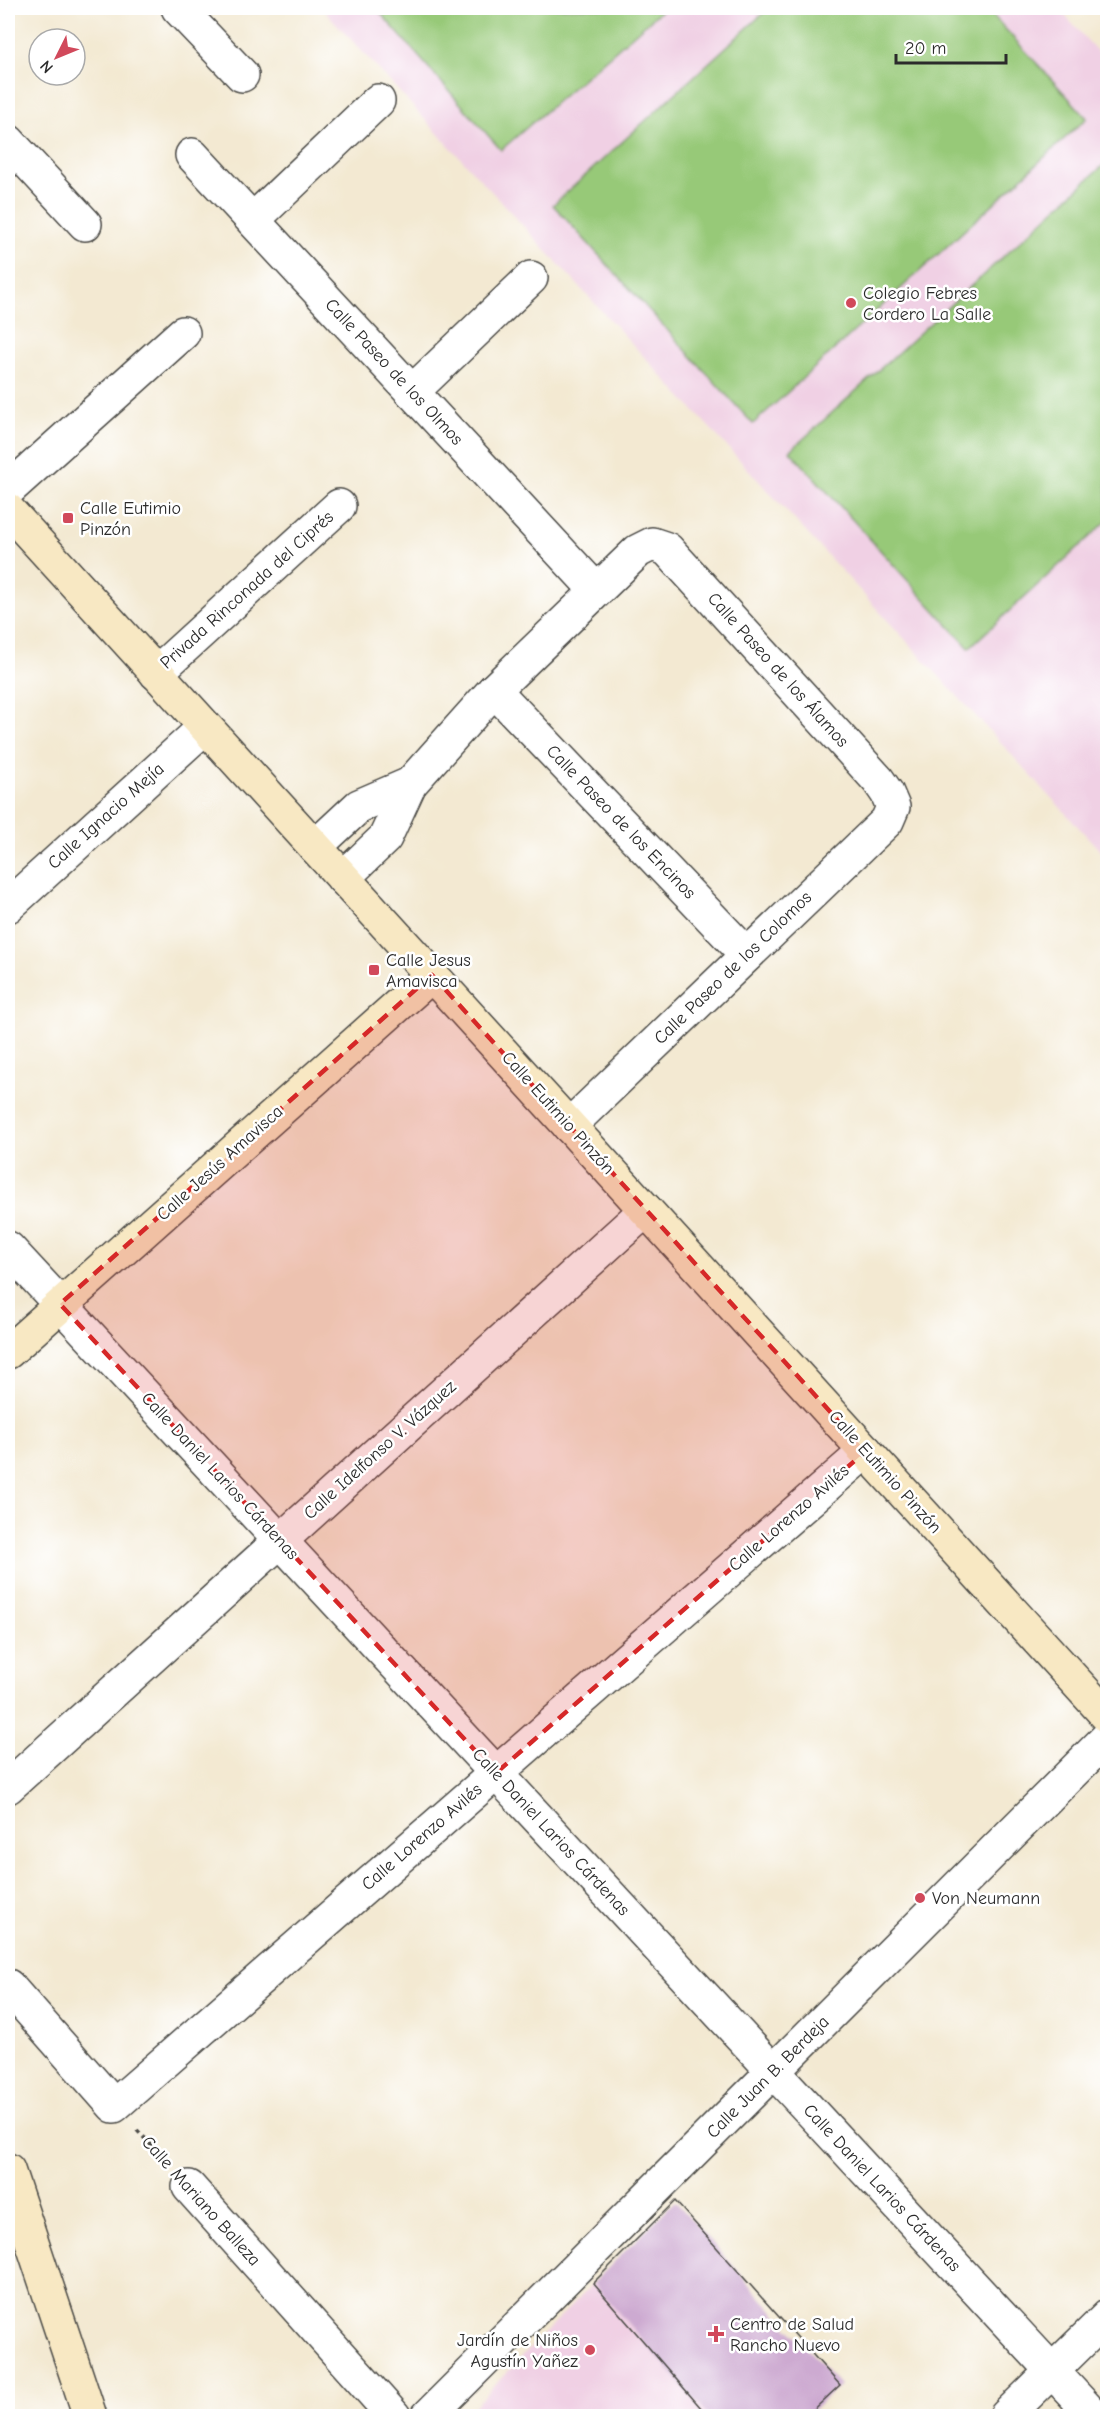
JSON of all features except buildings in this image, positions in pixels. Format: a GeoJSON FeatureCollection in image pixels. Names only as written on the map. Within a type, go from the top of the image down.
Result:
{"type":"FeatureCollection","features":[{"type":"Feature","properties":{"kind":"street"},"geometry":{"type":"LineString","coordinates":[[178,8],[242,75]]}},
{"type":"Feature","properties":{"kind":"street"},"geometry":{"type":"LineString","coordinates":[[253,220],[378,101]]}},
{"type":"Feature","properties":{"kind":"street"},"geometry":{"type":"LineString","coordinates":[[8,141],[85,224]]}},
{"type":"Feature","properties":{"kind":"street","name":"Calle Paseo de los Olmos"},"geometry":{"type":"LineString","coordinates":[[192,154],[596,591]]}},
{"type":"Feature","properties":{"kind":"street"},"geometry":{"type":"LineString","coordinates":[[412,392],[531,278]]}},
{"type":"Feature","properties":{"kind":"street"},"geometry":{"type":"LineString","coordinates":[[8,490],[183,333]]}},
{"type":"Feature","properties":{"kind":"street","name":"Privada Rinconada del Ciprés"},"geometry":{"type":"LineString","coordinates":[[156,673],[339,506]]}},
{"type":"Feature","properties":{"kind":"street","name":"Calle Eutimio Pinzón"},"geometry":{"type":"LineString","coordinates":[[8,510],[1107,1717]]}},
{"type":"Feature","properties":{"kind":"street","name":"Calle Paseo de los Álamos"},"geometry":{"type":"LineString","coordinates":[[596,591],[638,551],[652,544],[667,549],[870,772],[887,793],[893,807]]}},
{"type":"Feature","properties":{"kind":"street"},"geometry":{"type":"LineString","coordinates":[[343,878],[385,838],[410,784],[494,690],[596,591]]}},
{"type":"Feature","properties":{"kind":"street","name":"Calle Paseo de los Encinos"},"geometry":{"type":"LineString","coordinates":[[494,690],[747,955]]}},
{"type":"Feature","properties":{"kind":"street","name":"Calle Ignacio Mejía"},"geometry":{"type":"LineString","coordinates":[[8,906],[205,727]]}},
{"type":"Feature","properties":{"kind":"street"},"geometry":{"type":"LineString","coordinates":[[315,847],[359,806],[410,784]]}},
{"type":"Feature","properties":{"kind":"street","name":"Calle Paseo de los Colomos"},"geometry":{"type":"LineString","coordinates":[[569,1126],[886,821],[893,807]]}},
{"type":"Feature","properties":{"kind":"street","name":"Calle Jesús Amavisca"},"geometry":{"type":"LineString","coordinates":[[8,1352],[432,975]]}},
{"type":"Feature","properties":{"kind":"street","name":"Calle Idelfonso V. Vázquez"},"geometry":{"type":"LineString","coordinates":[[8,1787],[646,1210]]}},
{"type":"Feature","properties":{"kind":"street","name":"Calle Daniel Larios Cárdenas"},"geometry":{"type":"LineString","coordinates":[[8,1248],[1094,2416]]}},
{"type":"Feature","properties":{"kind":"street","name":"Calle Lorenzo Avilés"},"geometry":{"type":"LineString","coordinates":[[114,2106],[866,1451]]}},
{"type":"Feature","properties":{"kind":"street","name":"Calle Juan B. Berdeja"},"geometry":{"type":"LineString","coordinates":[[428,2416],[1107,1737]]}},
{"type":"Feature","properties":{"kind":"street"},"geometry":{"type":"LineString","coordinates":[[8,1986],[114,2106]]}},
{"type":"Feature","properties":{"kind":"street"},"geometry":{"type":"LineString","coordinates":[[8,2170],[90,2416]]}},
{"type":"Feature","properties":{"kind":"street","name":"Calle Mariano Balleza"},"geometry":{"type":"LineString","coordinates":[[189,2187],[393,2416]]}},
{"type":"Feature","properties":{"kind":"street"},"geometry":{"type":"LineString","coordinates":[[1006,2416],[1107,2316]]}},
{"type":"Feature","properties":{"kind":"path","name":"Calle Mariano Balleza"},"geometry":{"type":"LineString","coordinates":[[114,2106],[189,2187]]}},
{"type":"Feature","properties":{"kind":"highlighted area"},"geometry":{"type":"Polygon","coordinates":[[[432,975],[866,1451],[496,1773],[60,1304],[432,975]]]}},
{"type":"Feature","properties":{"kind":"shaded area","name":"Colegio Febres Cordero La Salle"},"geometry":{"type":"Polygon","coordinates":[[[322,8],[1058,8],[1107,62],[1107,858],[322,8]]]}},
{"type":"Feature","properties":{"kind":"shaded area","name":"Jardín de Niños Agustín Yañez"},"geometry":{"type":"Polygon","coordinates":[[[593,2283],[708,2416],[465,2416],[593,2283]]]}},
{"type":"Feature","properties":{"kind":"green space"},"geometry":{"type":"Polygon","coordinates":[[[376,8],[664,8],[501,150],[376,8]]]}},
{"type":"Feature","properties":{"kind":"green space"},"geometry":{"type":"Polygon","coordinates":[[[769,8],[986,8],[1087,118],[753,424],[553,205],[769,8]]]}},
{"type":"Feature","properties":{"kind":"green space"},"geometry":{"type":"Polygon","coordinates":[[[1107,162],[1107,521],[969,648],[790,451],[1107,162]]]}},
{"type":"Feature","properties":{"kind":"place","name":"Colegio Febres Cordero La Salle"},"geometry":{"type":"Point","coordinates":[851,303]}},
{"type":"Feature","properties":{"kind":"place","name":"Calle Eutimio Pinzón"},"geometry":{"type":"Point","coordinates":[68,518]}},
{"type":"Feature","properties":{"kind":"place","name":"Calle Jesus Amavisca"},"geometry":{"type":"Point","coordinates":[374,970]}},
{"type":"Feature","properties":{"kind":"place","name":"Von Neumann"},"geometry":{"type":"Point","coordinates":[920,1898]}},
{"type":"Feature","properties":{"kind":"place","name":"Centro de Salud Rancho Nuevo"},"geometry":{"type":"Point","coordinates":[716,2334]}},
{"type":"Feature","properties":{"kind":"place","name":"Jardín de Niños Agustín Yañez"},"geometry":{"type":"Point","coordinates":[590,2350]}}]}
